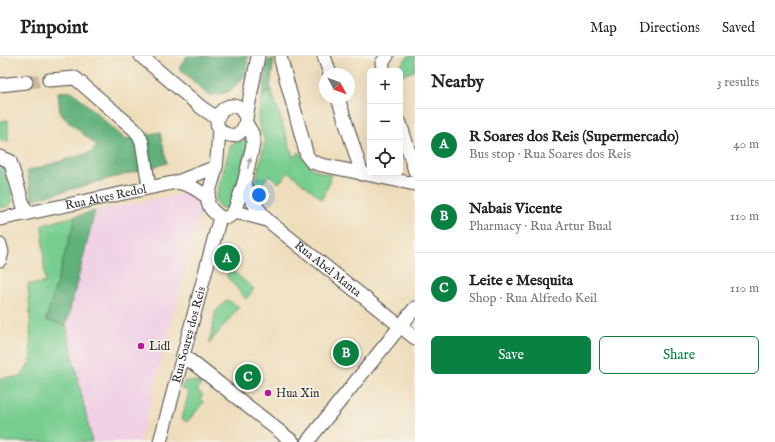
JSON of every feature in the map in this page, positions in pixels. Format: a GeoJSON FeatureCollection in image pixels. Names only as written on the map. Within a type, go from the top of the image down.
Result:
{"type":"FeatureCollection","features":[{"type":"Feature","properties":{"kind":"street"},"geometry":{"type":"LineString","coordinates":[[140,56],[202,108],[218,123],[223,133],[228,135],[234,135],[243,129],[246,121],[258,56]]}},
{"type":"Feature","properties":{"kind":"street"},"geometry":{"type":"LineString","coordinates":[[324,56],[328,68]]}},
{"type":"Feature","properties":{"kind":"street"},"geometry":{"type":"LineString","coordinates":[[383,68],[382,63],[388,56]]}},
{"type":"Feature","properties":{"kind":"street"},"geometry":{"type":"LineString","coordinates":[[281,60],[307,156],[312,162],[362,174],[415,184]]}},
{"type":"Feature","properties":{"kind":"street"},"geometry":{"type":"LineString","coordinates":[[49,80],[75,78],[134,128],[142,142],[148,187]]}},
{"type":"Feature","properties":{"kind":"street"},"geometry":{"type":"LineString","coordinates":[[0,85],[26,82]]}},
{"type":"Feature","properties":{"kind":"street"},"geometry":{"type":"LineString","coordinates":[[234,106],[252,87]]}},
{"type":"Feature","properties":{"kind":"street"},"geometry":{"type":"LineString","coordinates":[[340,104],[362,174]]}},
{"type":"Feature","properties":{"kind":"street"},"geometry":{"type":"LineString","coordinates":[[228,106],[234,106],[240,108],[244,112],[246,121],[252,132],[253,145],[244,183],[234,212],[226,217],[220,217],[211,209],[208,204],[208,198],[216,167],[219,112],[228,106]]}},
{"type":"Feature","properties":{"kind":"street"},"geometry":{"type":"LineString","coordinates":[[403,133],[415,171]]}},
{"type":"Feature","properties":{"kind":"street"},"geometry":{"type":"LineString","coordinates":[[0,158],[10,161],[26,214]]}},
{"type":"Feature","properties":{"kind":"street"},"geometry":{"type":"LineString","coordinates":[[177,182],[216,167]]}},
{"type":"Feature","properties":{"kind":"street","name":"Rua Alves Redol"},"geometry":{"type":"LineString","coordinates":[[0,219],[177,182],[190,185],[208,198]]}},
{"type":"Feature","properties":{"kind":"street"},"geometry":{"type":"LineString","coordinates":[[244,183],[252,201],[267,220]]}},
{"type":"Feature","properties":{"kind":"street","name":"Rua Abel Manta"},"geometry":{"type":"LineString","coordinates":[[234,212],[267,220],[415,338]]}},
{"type":"Feature","properties":{"kind":"street","name":"Rua Soares dos Reis"},"geometry":{"type":"LineString","coordinates":[[160,442],[220,217]]}},
{"type":"Feature","properties":{"kind":"street"},"geometry":{"type":"LineString","coordinates":[[0,245],[2,257],[0,260]]}},
{"type":"Feature","properties":{"kind":"street"},"geometry":{"type":"LineString","coordinates":[[307,442],[415,308]]}},
{"type":"Feature","properties":{"kind":"street"},"geometry":{"type":"LineString","coordinates":[[183,355],[293,442]]}},
{"type":"Feature","properties":{"kind":"shaded area"},"geometry":{"type":"Polygon","coordinates":[[[188,193],[195,198],[201,209],[140,442],[92,442],[66,326],[95,211],[188,193]]]}},
{"type":"Feature","properties":{"kind":"green space"},"geometry":{"type":"Polygon","coordinates":[[[187,56],[248,56],[245,76],[229,92],[208,95],[179,68],[187,56]]]}},
{"type":"Feature","properties":{"kind":"green space"},"geometry":{"type":"Polygon","coordinates":[[[408,56],[415,56],[415,71],[403,74],[403,68],[398,68],[408,56]]]}},
{"type":"Feature","properties":{"kind":"green space"},"geometry":{"type":"Polygon","coordinates":[[[274,59],[271,90],[262,96],[268,60],[274,59]]]}},
{"type":"Feature","properties":{"kind":"green space"},"geometry":{"type":"Polygon","coordinates":[[[271,90],[292,157],[300,152],[312,168],[319,172],[331,175],[330,182],[322,199],[289,172],[279,183],[269,175],[261,185],[255,184],[265,141],[259,126],[258,118],[262,96],[271,90]]]}},
{"type":"Feature","properties":{"kind":"green space"},"geometry":{"type":"Polygon","coordinates":[[[72,91],[125,139],[160,132],[167,163],[32,200],[27,171],[92,152],[97,146],[60,114],[58,92],[72,91]]]}},
{"type":"Feature","properties":{"kind":"green space"},"geometry":{"type":"Polygon","coordinates":[[[8,120],[8,142],[0,140],[0,121],[8,120]]]}},
{"type":"Feature","properties":{"kind":"green space"},"geometry":{"type":"Polygon","coordinates":[[[247,138],[247,149],[232,202],[227,207],[222,208],[216,202],[216,198],[231,144],[247,138]]]}},
{"type":"Feature","properties":{"kind":"green space"},"geometry":{"type":"Polygon","coordinates":[[[0,163],[3,166],[13,199],[10,205],[0,208],[0,163]]]}},
{"type":"Feature","properties":{"kind":"green space"},"geometry":{"type":"Polygon","coordinates":[[[95,211],[66,326],[46,320],[76,216],[95,211]]]}},
{"type":"Feature","properties":{"kind":"green space"},"geometry":{"type":"Polygon","coordinates":[[[76,216],[46,320],[66,326],[92,442],[0,442],[0,378],[21,377],[31,360],[28,284],[45,283],[42,225],[76,216]]]}},
{"type":"Feature","properties":{"kind":"green space"},"geometry":{"type":"Polygon","coordinates":[[[228,267],[254,289],[246,299],[227,277],[228,267]]]}},
{"type":"Feature","properties":{"kind":"green space"},"geometry":{"type":"Polygon","coordinates":[[[227,300],[239,307],[209,344],[216,311],[227,300]]]}},
{"type":"Feature","properties":{"kind":"green space"},"geometry":{"type":"Polygon","coordinates":[[[185,381],[194,381],[201,385],[197,390],[203,395],[200,399],[204,402],[187,422],[182,419],[189,391],[181,389],[185,381]]]}},
{"type":"Feature","properties":{"kind":"tunnel"},"geometry":{"type":"LineString","coordinates":[[26,82],[49,80]]}},
{"type":"Feature","properties":{"kind":"place","name":"R Soares dos Reis (Supermercado)"},"geometry":{"type":"Point","coordinates":[227,258]}},
{"type":"Feature","properties":{"kind":"place","name":"Lidl"},"geometry":{"type":"Point","coordinates":[141,346]}},
{"type":"Feature","properties":{"kind":"place","name":"Nabais Vicente"},"geometry":{"type":"Point","coordinates":[346,353]}},
{"type":"Feature","properties":{"kind":"place","name":"Leite e Mesquita"},"geometry":{"type":"Point","coordinates":[248,377]}},
{"type":"Feature","properties":{"kind":"place","name":"Hua Xin"},"geometry":{"type":"Point","coordinates":[268,393]}}]}
